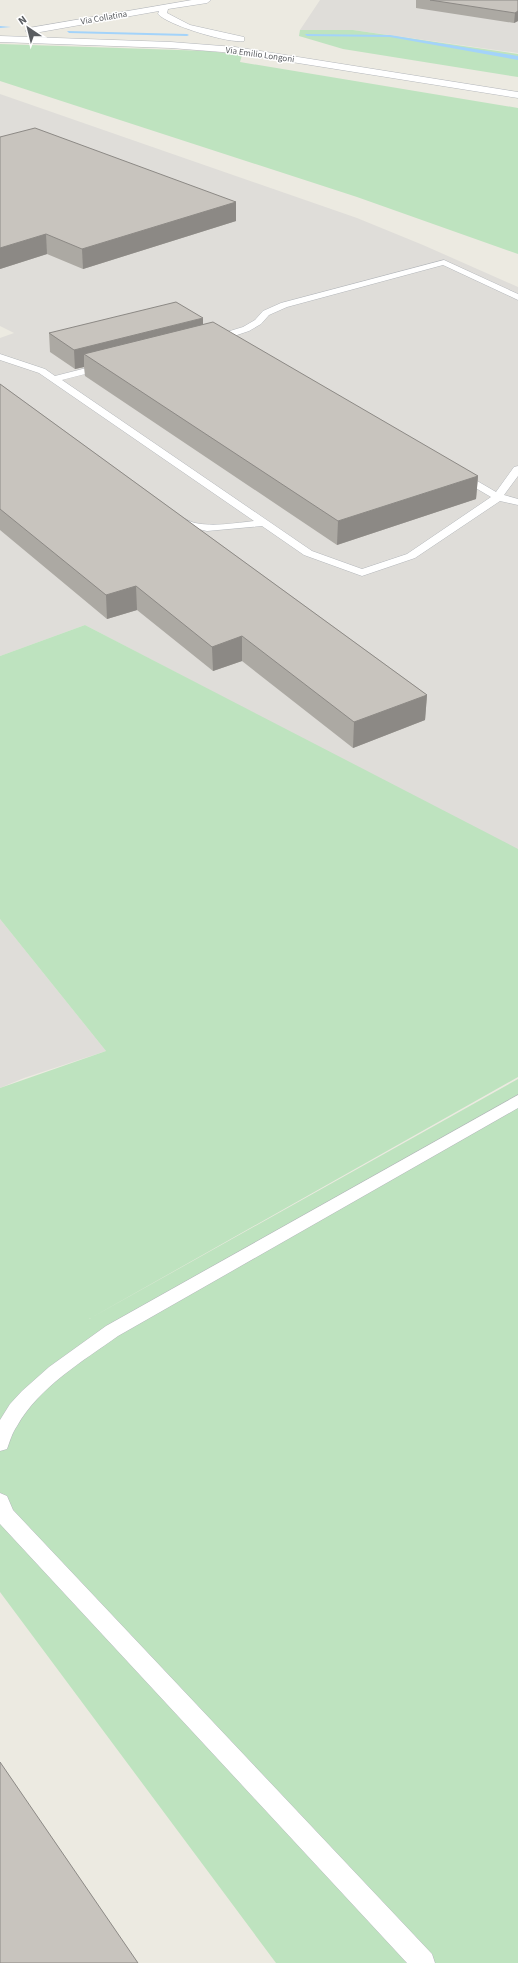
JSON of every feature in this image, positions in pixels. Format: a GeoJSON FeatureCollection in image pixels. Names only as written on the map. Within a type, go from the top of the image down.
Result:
{"type":"FeatureCollection","features":[{"type":"Feature","properties":{"kind":"street","name":"Via Collatina"},"geometry":{"type":"LineString","coordinates":[[0,36],[207,0]]}},
{"type":"Feature","properties":{"kind":"street","name":"Via Emilio Longoni"},"geometry":{"type":"LineString","coordinates":[[164,8],[162,14],[164,16],[184,25],[252,42]]}},
{"type":"Feature","properties":{"kind":"street"},"geometry":{"type":"LineString","coordinates":[[108,17],[145,21]]}},
{"type":"Feature","properties":{"kind":"street"},"geometry":{"type":"LineString","coordinates":[[160,23],[184,25]]}},
{"type":"Feature","properties":{"kind":"street","name":"Via Emilio Longoni"},"geometry":{"type":"LineString","coordinates":[[0,39],[171,45],[235,50],[518,95]]}},
{"type":"Feature","properties":{"kind":"street","name":"Via Emilio Longoni"},"geometry":{"type":"LineString","coordinates":[[281,47],[518,86]]}},
{"type":"Feature","properties":{"kind":"lane"},"geometry":{"type":"LineString","coordinates":[[54,379],[223,336],[246,329],[258,322],[266,313],[284,306],[444,262],[518,297]]}},
{"type":"Feature","properties":{"kind":"lane"},"geometry":{"type":"LineString","coordinates":[[223,336],[498,497],[518,502]]}},
{"type":"Feature","properties":{"kind":"lane"},"geometry":{"type":"LineString","coordinates":[[0,357],[42,372],[54,379],[308,553],[362,573],[411,556],[498,497],[518,469]]}},
{"type":"Feature","properties":{"kind":"lane"},"geometry":{"type":"LineString","coordinates":[[167,512],[180,521],[204,528],[264,523]]}},
{"type":"Feature","properties":{"kind":"lane"},"geometry":{"type":"LineString","coordinates":[[0,1443],[8,1423],[26,1400],[65,1364],[112,1331],[518,1101]]}},
{"type":"Feature","properties":{"kind":"lane"},"geometry":{"type":"LineString","coordinates":[[0,1502],[4,1515],[423,1963]]}},
{"type":"Feature","properties":{"kind":"shaded area"},"geometry":{"type":"Polygon","coordinates":[[[320,0],[438,0],[518,9],[518,53],[353,30],[300,30],[320,0]]]}},
{"type":"Feature","properties":{"kind":"shaded area"},"geometry":{"type":"Polygon","coordinates":[[[0,94],[357,218],[518,287],[518,851],[85,625],[0,656],[0,338],[14,333],[0,326],[0,94]]]}},
{"type":"Feature","properties":{"kind":"shaded area"},"geometry":{"type":"Polygon","coordinates":[[[0,919],[106,1051],[24,1078],[0,1088],[0,919]]]}},
{"type":"Feature","properties":{"kind":"green space"},"geometry":{"type":"Polygon","coordinates":[[[300,30],[353,30],[518,54],[518,77],[343,49],[299,36],[300,30]]]}},
{"type":"Feature","properties":{"kind":"green space"},"geometry":{"type":"Polygon","coordinates":[[[0,44],[208,51],[242,55],[240,62],[518,108],[518,254],[357,197],[0,81],[0,44]]]}},
{"type":"Feature","properties":{"kind":"green space"},"geometry":{"type":"Polygon","coordinates":[[[85,625],[518,849],[518,1077],[89,1319],[518,1079],[518,1963],[276,1963],[0,1592],[0,1088],[106,1051],[0,919],[0,656],[85,625]]]}},
{"type":"Feature","properties":{"kind":"building"},"geometry":{"type":"Polygon","coordinates":[[[430,0],[518,0],[518,11],[515,13],[430,0]]]}},
{"type":"Feature","properties":{"kind":"building"},"geometry":{"type":"Polygon","coordinates":[[[35,128],[236,202],[82,249],[46,234],[0,248],[0,137],[35,128]]]}},
{"type":"Feature","properties":{"kind":"building"},"geometry":{"type":"Polygon","coordinates":[[[176,302],[203,318],[74,350],[49,333],[176,302]]]}},
{"type":"Feature","properties":{"kind":"building"},"geometry":{"type":"Polygon","coordinates":[[[213,322],[478,476],[338,521],[84,354],[213,322]]]}},
{"type":"Feature","properties":{"kind":"building"},"geometry":{"type":"Polygon","coordinates":[[[0,384],[427,695],[354,722],[242,636],[212,647],[136,586],[106,595],[0,509],[0,384]]]}},
{"type":"Feature","properties":{"kind":"building"},"geometry":{"type":"Polygon","coordinates":[[[0,1762],[138,1963],[0,1963],[0,1762]]]}},
{"type":"Feature","properties":{"kind":"waterway"},"geometry":{"type":"LineString","coordinates":[[0,27],[9,27]]}},
{"type":"Feature","properties":{"kind":"waterway"},"geometry":{"type":"LineString","coordinates":[[69,32],[187,35]]}},
{"type":"Feature","properties":{"kind":"waterway"},"geometry":{"type":"LineString","coordinates":[[307,35],[390,36],[518,58]]}}]}
